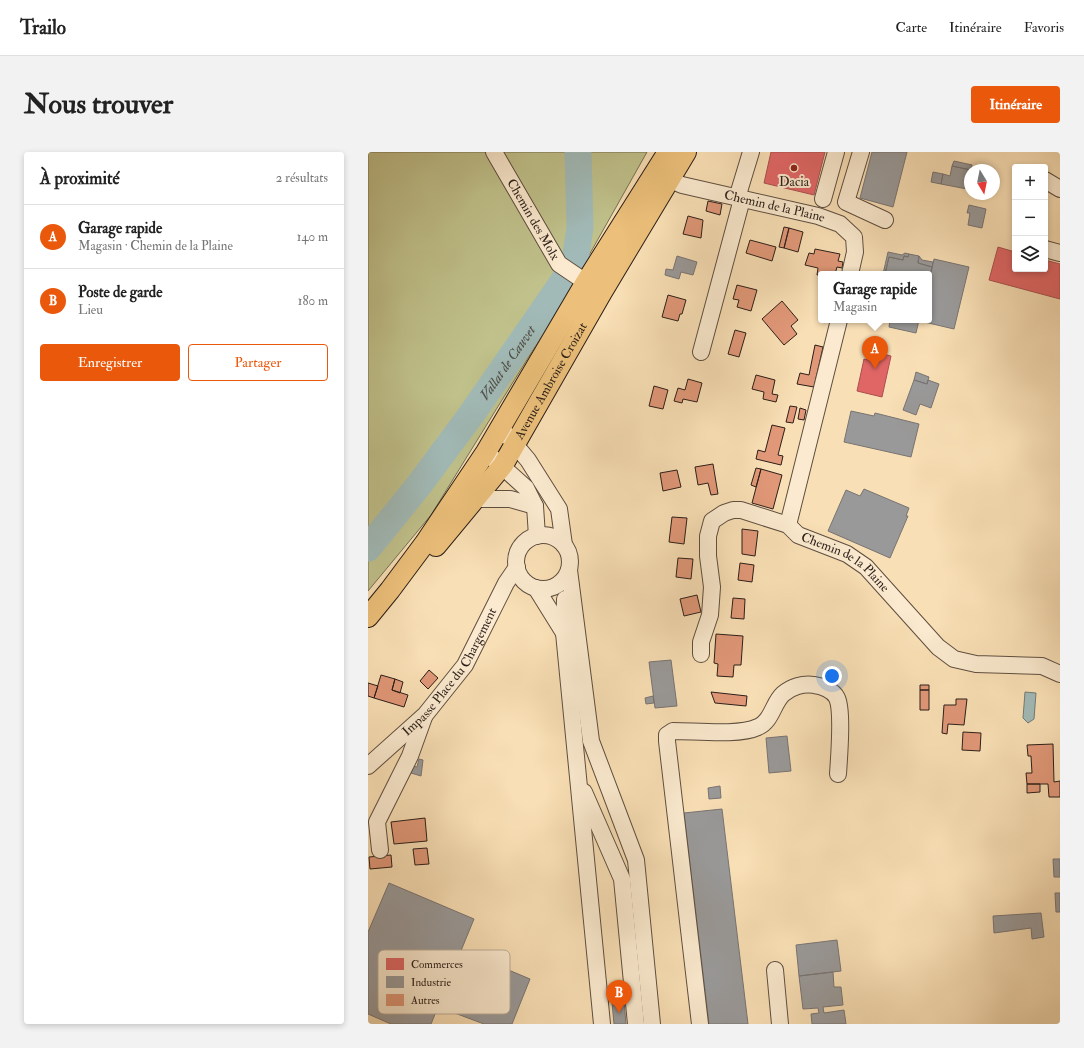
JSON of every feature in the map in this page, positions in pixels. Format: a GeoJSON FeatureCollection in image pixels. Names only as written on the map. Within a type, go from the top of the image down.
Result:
{"type":"FeatureCollection","features":[{"type":"Feature","properties":{"kind":"main road","name":"Avenue Ambroise Croizat"},"geometry":{"type":"LineString","coordinates":[[663,177],[668,152]]}},
{"type":"Feature","properties":{"kind":"main road","name":"Avenue Ambroise Croizat"},"geometry":{"type":"LineString","coordinates":[[368,617],[390,590],[486,452],[501,428],[582,280],[663,177],[686,152]]}},
{"type":"Feature","properties":{"kind":"main road","name":"Avenue Ambroise Croizat"},"geometry":{"type":"LineString","coordinates":[[390,590],[434,548],[477,499],[503,465],[516,444],[582,280]]}},
{"type":"Feature","properties":{"kind":"street","name":"Chemin des Molx"},"geometry":{"type":"LineString","coordinates":[[494,152],[559,264],[582,280]]}},
{"type":"Feature","properties":{"kind":"street"},"geometry":{"type":"LineString","coordinates":[[701,352],[751,152]]}},
{"type":"Feature","properties":{"kind":"street"},"geometry":{"type":"LineString","coordinates":[[823,199],[836,152]]}},
{"type":"Feature","properties":{"kind":"street"},"geometry":{"type":"LineString","coordinates":[[861,152],[846,202],[885,220]]}},
{"type":"Feature","properties":{"kind":"street","name":"Chemin de la Plaine"},"geometry":{"type":"LineString","coordinates":[[663,177],[739,198],[818,216],[840,224],[854,237],[856,252],[851,271]]}},
{"type":"Feature","properties":{"kind":"street"},"geometry":{"type":"LineString","coordinates":[[1048,182],[1060,190]]}},
{"type":"Feature","properties":{"kind":"street"},"geometry":{"type":"LineString","coordinates":[[1048,250],[1060,253]]}},
{"type":"Feature","properties":{"kind":"street","name":"Chemin de la Plaine"},"geometry":{"type":"LineString","coordinates":[[838,323],[788,525],[798,535],[846,554],[866,567],[938,647],[954,659],[976,664],[1042,666],[1060,674]]}},
{"type":"Feature","properties":{"kind":"street"},"geometry":{"type":"LineString","coordinates":[[501,428],[516,444],[559,509],[564,545],[569,557],[564,633],[602,1024]]}},
{"type":"Feature","properties":{"kind":"street"},"geometry":{"type":"LineString","coordinates":[[486,452],[503,465],[526,488],[535,506],[537,536]]}},
{"type":"Feature","properties":{"kind":"street"},"geometry":{"type":"LineString","coordinates":[[477,499],[510,499],[535,506]]}},
{"type":"Feature","properties":{"kind":"street"},"geometry":{"type":"LineString","coordinates":[[701,654],[701,642],[710,615],[712,587],[708,556],[708,536],[712,521],[724,513],[733,510],[742,510],[788,525]]}},
{"type":"Feature","properties":{"kind":"street"},"geometry":{"type":"LineString","coordinates":[[564,545],[552,537],[537,536],[523,544],[516,559],[517,567],[523,580],[536,588],[564,633]]}},
{"type":"Feature","properties":{"kind":"street","name":"Impasse Place du Chargement"},"geometry":{"type":"LineString","coordinates":[[368,766],[425,715],[465,665],[506,583],[517,567]]}},
{"type":"Feature","properties":{"kind":"street"},"geometry":{"type":"LineString","coordinates":[[536,588],[552,587],[560,583],[567,573]]}},
{"type":"Feature","properties":{"kind":"street"},"geometry":{"type":"LineString","coordinates":[[567,573],[591,741],[636,860],[652,1024]]}},
{"type":"Feature","properties":{"kind":"street"},"geometry":{"type":"LineString","coordinates":[[700,1024],[667,735],[673,732],[746,731],[760,727],[767,720],[782,695],[791,688],[809,684],[824,687],[837,698],[839,711],[838,774]]}},
{"type":"Feature","properties":{"kind":"street"},"geometry":{"type":"LineString","coordinates":[[380,850],[377,822],[410,756],[425,715]]}},
{"type":"Feature","properties":{"kind":"street"},"geometry":{"type":"LineString","coordinates":[[578,778],[622,879],[636,1024]]}},
{"type":"Feature","properties":{"kind":"street"},"geometry":{"type":"LineString","coordinates":[[775,970],[780,1024]]}},
{"type":"Feature","properties":{"kind":"green space"},"geometry":{"type":"Polygon","coordinates":[[[368,152],[647,152],[565,298],[431,515],[368,591],[368,152]]]}},
{"type":"Feature","properties":{"kind":"water"},"geometry":{"type":"Polygon","coordinates":[[[1025,692],[1036,693],[1034,719],[1028,723],[1023,718],[1025,692]]]}},
{"type":"Feature","properties":{"kind":"building: Commerces","name":"Dacia"},"geometry":{"type":"Polygon","coordinates":[[[771,152],[825,152],[814,195],[764,183],[771,152]]]}},
{"type":"Feature","properties":{"kind":"building: Commerces"},"geometry":{"type":"Polygon","coordinates":[[[998,247],[1012,251],[1012,272],[1048,272],[1048,261],[1060,264],[1060,299],[989,280],[998,247]]]}},
{"type":"Feature","properties":{"kind":"building: Commerces"},"geometry":{"type":"Polygon","coordinates":[[[875,352],[891,356],[882,397],[857,391],[864,359],[873,361],[875,352]]]}},
{"type":"Feature","properties":{"kind":"building: Industrie"},"geometry":{"type":"Polygon","coordinates":[[[872,152],[907,152],[893,207],[860,198],[872,152]]]}},
{"type":"Feature","properties":{"kind":"building: Industrie"},"geometry":{"type":"Polygon","coordinates":[[[954,161],[968,164],[964,164],[964,169],[952,166],[954,161]]]}},
{"type":"Feature","properties":{"kind":"building: Industrie"},"geometry":{"type":"Polygon","coordinates":[[[952,166],[964,169],[964,188],[941,184],[943,174],[950,176],[952,166]]]}},
{"type":"Feature","properties":{"kind":"building: Industrie"},"geometry":{"type":"Polygon","coordinates":[[[933,172],[943,174],[941,184],[931,182],[933,172]]]}},
{"type":"Feature","properties":{"kind":"building: Industrie"},"geometry":{"type":"Polygon","coordinates":[[[969,205],[986,209],[982,228],[968,225],[970,213],[967,213],[969,205]]]}},
{"type":"Feature","properties":{"kind":"building: Industrie"},"geometry":{"type":"Polygon","coordinates":[[[888,252],[902,255],[905,253],[909,254],[908,257],[904,256],[903,260],[889,257],[886,271],[884,271],[888,252]]]}},
{"type":"Feature","properties":{"kind":"building: Industrie"},"geometry":{"type":"Polygon","coordinates":[[[909,254],[919,256],[918,263],[932,267],[931,271],[886,271],[889,257],[903,260],[904,256],[908,257],[909,254]]]}},
{"type":"Feature","properties":{"kind":"building: Industrie"},"geometry":{"type":"Polygon","coordinates":[[[677,256],[697,262],[693,275],[681,272],[679,279],[665,275],[666,269],[673,270],[677,256]]]}},
{"type":"Feature","properties":{"kind":"building: Industrie"},"geometry":{"type":"Polygon","coordinates":[[[919,256],[922,260],[933,262],[932,267],[918,263],[919,256]]]}},
{"type":"Feature","properties":{"kind":"building: Industrie"},"geometry":{"type":"Polygon","coordinates":[[[934,259],[969,267],[954,329],[928,323],[932,323],[931,271],[934,259]]]}},
{"type":"Feature","properties":{"kind":"building: Industrie"},"geometry":{"type":"Polygon","coordinates":[[[890,323],[918,323],[916,333],[889,327],[890,323]]]}},
{"type":"Feature","properties":{"kind":"building: Industrie"},"geometry":{"type":"Polygon","coordinates":[[[916,372],[929,377],[927,384],[914,380],[916,372]]]}},
{"type":"Feature","properties":{"kind":"building: Industrie"},"geometry":{"type":"Polygon","coordinates":[[[914,380],[927,384],[928,380],[939,384],[931,408],[920,404],[916,415],[903,410],[914,380]]]}},
{"type":"Feature","properties":{"kind":"building: Industrie"},"geometry":{"type":"Polygon","coordinates":[[[851,411],[874,416],[875,413],[919,424],[911,457],[844,442],[851,411]]]}},
{"type":"Feature","properties":{"kind":"building: Industrie"},"geometry":{"type":"Polygon","coordinates":[[[864,489],[909,508],[906,516],[908,516],[890,558],[828,531],[846,490],[860,496],[864,489]]]}},
{"type":"Feature","properties":{"kind":"building: Industrie"},"geometry":{"type":"Polygon","coordinates":[[[671,660],[677,706],[655,708],[649,662],[671,660]]]}},
{"type":"Feature","properties":{"kind":"building: Industrie"},"geometry":{"type":"Polygon","coordinates":[[[653,696],[654,703],[646,704],[645,698],[653,696]]]}},
{"type":"Feature","properties":{"kind":"building: Industrie"},"geometry":{"type":"Polygon","coordinates":[[[787,736],[791,771],[769,773],[766,738],[787,736]]]}},
{"type":"Feature","properties":{"kind":"building: Industrie"},"geometry":{"type":"Polygon","coordinates":[[[419,759],[423,760],[421,776],[411,773],[413,766],[417,767],[419,759]]]}},
{"type":"Feature","properties":{"kind":"building: Industrie"},"geometry":{"type":"Polygon","coordinates":[[[720,786],[721,798],[709,799],[708,788],[720,786]]]}},
{"type":"Feature","properties":{"kind":"building: Industrie"},"geometry":{"type":"Polygon","coordinates":[[[722,809],[748,1024],[709,1024],[684,813],[722,809]]]}},
{"type":"Feature","properties":{"kind":"building: Industrie"},"geometry":{"type":"Polygon","coordinates":[[[1053,859],[1060,859],[1060,877],[1054,877],[1053,859]]]}},
{"type":"Feature","properties":{"kind":"building: Industrie"},"geometry":{"type":"Polygon","coordinates":[[[389,883],[474,919],[461,950],[378,950],[378,1014],[435,1014],[431,1024],[391,1024],[368,1014],[368,932],[389,883]]]}},
{"type":"Feature","properties":{"kind":"building: Industrie"},"geometry":{"type":"Polygon","coordinates":[[[1055,893],[1060,893],[1060,912],[1056,912],[1055,893]]]}},
{"type":"Feature","properties":{"kind":"building: Industrie"},"geometry":{"type":"Polygon","coordinates":[[[1041,913],[1044,937],[1032,939],[1031,928],[994,933],[993,916],[1041,913]]]}},
{"type":"Feature","properties":{"kind":"building: Industrie"},"geometry":{"type":"Polygon","coordinates":[[[837,940],[841,971],[799,976],[796,945],[837,940]]]}},
{"type":"Feature","properties":{"kind":"building: Industrie"},"geometry":{"type":"Polygon","coordinates":[[[510,971],[530,979],[512,1024],[484,1024],[457,1014],[510,1014],[510,971]]]}},
{"type":"Feature","properties":{"kind":"building: Industrie"},"geometry":{"type":"Polygon","coordinates":[[[833,972],[834,987],[841,987],[843,1005],[823,1007],[824,1013],[844,1010],[846,1024],[812,1024],[811,1014],[819,1013],[818,1008],[803,1009],[799,976],[833,972]]]}},
{"type":"Feature","properties":{"kind":"building: Industrie"},"geometry":{"type":"Polygon","coordinates":[[[624,1001],[626,1024],[614,1024],[612,1002],[624,1001]]]}},
{"type":"Feature","properties":{"kind":"building: Autres"},"geometry":{"type":"Polygon","coordinates":[[[708,201],[722,204],[720,215],[706,211],[708,201]]]}},
{"type":"Feature","properties":{"kind":"building: Autres"},"geometry":{"type":"Polygon","coordinates":[[[688,216],[703,220],[701,238],[683,234],[688,216]]]}},
{"type":"Feature","properties":{"kind":"building: Autres"},"geometry":{"type":"Polygon","coordinates":[[[784,227],[789,228],[784,248],[779,247],[784,227]]]}},
{"type":"Feature","properties":{"kind":"building: Autres"},"geometry":{"type":"Polygon","coordinates":[[[789,228],[803,232],[798,252],[784,248],[789,228]]]}},
{"type":"Feature","properties":{"kind":"building: Autres"},"geometry":{"type":"Polygon","coordinates":[[[750,240],[776,247],[772,261],[746,253],[750,240]]]}},
{"type":"Feature","properties":{"kind":"building: Autres"},"geometry":{"type":"Polygon","coordinates":[[[815,249],[840,254],[838,261],[843,262],[842,268],[837,267],[836,271],[818,271],[817,275],[818,268],[805,265],[809,253],[814,254],[815,249]]]}},
{"type":"Feature","properties":{"kind":"building: Autres"},"geometry":{"type":"Polygon","coordinates":[[[737,285],[757,290],[751,311],[737,307],[739,300],[733,299],[737,285]]]}},
{"type":"Feature","properties":{"kind":"building: Autres"},"geometry":{"type":"Polygon","coordinates":[[[668,295],[686,300],[682,314],[680,314],[678,321],[662,317],[668,295]]]}},
{"type":"Feature","properties":{"kind":"building: Autres"},"geometry":{"type":"Polygon","coordinates":[[[782,301],[798,320],[791,326],[797,334],[784,345],[762,319],[782,301]]]}},
{"type":"Feature","properties":{"kind":"building: Autres"},"geometry":{"type":"Polygon","coordinates":[[[735,330],[746,333],[739,357],[728,354],[735,330]]]}},
{"type":"Feature","properties":{"kind":"building: Autres"},"geometry":{"type":"Polygon","coordinates":[[[815,345],[823,347],[814,387],[797,384],[800,373],[809,375],[815,345]]]}},
{"type":"Feature","properties":{"kind":"building: Autres"},"geometry":{"type":"Polygon","coordinates":[[[756,375],[775,380],[772,394],[778,395],[776,402],[763,399],[764,392],[752,389],[756,375]]]}},
{"type":"Feature","properties":{"kind":"building: Autres"},"geometry":{"type":"Polygon","coordinates":[[[688,379],[702,383],[697,402],[683,399],[682,403],[674,401],[678,388],[685,390],[688,379]]]}},
{"type":"Feature","properties":{"kind":"building: Autres"},"geometry":{"type":"Polygon","coordinates":[[[654,386],[668,390],[663,409],[649,406],[654,386]]]}},
{"type":"Feature","properties":{"kind":"building: Autres"},"geometry":{"type":"Polygon","coordinates":[[[790,406],[797,407],[793,423],[786,422],[790,406]]]}},
{"type":"Feature","properties":{"kind":"building: Autres"},"geometry":{"type":"Polygon","coordinates":[[[800,408],[806,410],[804,420],[798,419],[800,408]]]}},
{"type":"Feature","properties":{"kind":"building: Autres"},"geometry":{"type":"Polygon","coordinates":[[[772,425],[785,428],[778,455],[783,456],[781,465],[756,459],[758,450],[765,452],[772,425]]]}},
{"type":"Feature","properties":{"kind":"building: Autres"},"geometry":{"type":"Polygon","coordinates":[[[713,464],[718,494],[711,495],[708,483],[698,485],[695,467],[713,464]]]}},
{"type":"Feature","properties":{"kind":"building: Autres"},"geometry":{"type":"Polygon","coordinates":[[[756,468],[761,469],[756,487],[751,485],[756,468]]]}},
{"type":"Feature","properties":{"kind":"building: Autres"},"geometry":{"type":"Polygon","coordinates":[[[761,469],[782,475],[773,509],[752,503],[761,469]]]}},
{"type":"Feature","properties":{"kind":"building: Autres"},"geometry":{"type":"Polygon","coordinates":[[[677,470],[681,487],[663,491],[660,473],[677,470]]]}},
{"type":"Feature","properties":{"kind":"building: Autres"},"geometry":{"type":"Polygon","coordinates":[[[672,517],[687,518],[684,544],[669,542],[672,517]]]}},
{"type":"Feature","properties":{"kind":"building: Autres"},"geometry":{"type":"Polygon","coordinates":[[[742,529],[758,531],[755,556],[742,554],[742,529]]]}},
{"type":"Feature","properties":{"kind":"building: Autres"},"geometry":{"type":"Polygon","coordinates":[[[678,558],[693,559],[691,579],[676,577],[678,558]]]}},
{"type":"Feature","properties":{"kind":"building: Autres"},"geometry":{"type":"Polygon","coordinates":[[[740,563],[754,565],[752,582],[738,580],[740,563]]]}},
{"type":"Feature","properties":{"kind":"building: Autres"},"geometry":{"type":"Polygon","coordinates":[[[697,595],[701,612],[684,616],[680,599],[697,595]]]}},
{"type":"Feature","properties":{"kind":"building: Autres"},"geometry":{"type":"Polygon","coordinates":[[[733,598],[745,599],[744,619],[731,618],[733,598]]]}},
{"type":"Feature","properties":{"kind":"building: Autres"},"geometry":{"type":"Polygon","coordinates":[[[716,634],[743,636],[741,665],[734,665],[733,677],[717,676],[718,664],[714,663],[716,634]]]}},
{"type":"Feature","properties":{"kind":"building: Autres"},"geometry":{"type":"Polygon","coordinates":[[[429,670],[438,678],[428,689],[420,681],[429,670]]]}},
{"type":"Feature","properties":{"kind":"building: Autres"},"geometry":{"type":"Polygon","coordinates":[[[381,675],[395,679],[392,690],[408,695],[404,707],[374,698],[381,675]]]}},
{"type":"Feature","properties":{"kind":"building: Autres"},"geometry":{"type":"Polygon","coordinates":[[[395,679],[403,682],[400,693],[392,690],[395,679]]]}},
{"type":"Feature","properties":{"kind":"building: Autres"},"geometry":{"type":"Polygon","coordinates":[[[368,683],[378,686],[374,698],[368,696],[368,683]]]}},
{"type":"Feature","properties":{"kind":"building: Autres"},"geometry":{"type":"Polygon","coordinates":[[[920,685],[929,685],[929,690],[920,690],[920,685]]]}},
{"type":"Feature","properties":{"kind":"building: Autres"},"geometry":{"type":"Polygon","coordinates":[[[920,690],[929,690],[929,710],[920,710],[920,690]]]}},
{"type":"Feature","properties":{"kind":"building: Autres"},"geometry":{"type":"Polygon","coordinates":[[[711,692],[747,696],[746,706],[715,703],[711,692]]]}},
{"type":"Feature","properties":{"kind":"building: Autres"},"geometry":{"type":"Polygon","coordinates":[[[956,699],[967,699],[964,725],[948,724],[947,734],[942,733],[944,705],[956,705],[956,699]]]}},
{"type":"Feature","properties":{"kind":"building: Autres"},"geometry":{"type":"Polygon","coordinates":[[[963,732],[981,733],[980,751],[962,750],[963,732]]]}},
{"type":"Feature","properties":{"kind":"building: Autres"},"geometry":{"type":"Polygon","coordinates":[[[1053,744],[1054,782],[1060,781],[1060,797],[1049,797],[1048,784],[1027,784],[1026,773],[1032,773],[1031,756],[1028,756],[1027,745],[1053,744]]]}},
{"type":"Feature","properties":{"kind":"building: Autres"},"geometry":{"type":"Polygon","coordinates":[[[1027,784],[1040,784],[1040,792],[1027,793],[1027,784]]]}},
{"type":"Feature","properties":{"kind":"building: Autres"},"geometry":{"type":"Polygon","coordinates":[[[425,818],[427,841],[394,844],[391,822],[425,818]]]}},
{"type":"Feature","properties":{"kind":"building: Autres"},"geometry":{"type":"Polygon","coordinates":[[[427,848],[429,864],[415,865],[413,849],[427,848]]]}},
{"type":"Feature","properties":{"kind":"building: Autres"},"geometry":{"type":"Polygon","coordinates":[[[391,855],[392,867],[370,869],[369,857],[391,855]]]}},
{"type":"Feature","properties":{"kind":"waterway","name":"Vallat de Cauvet"},"geometry":{"type":"LineString","coordinates":[[368,548],[419,485],[471,415],[574,266],[580,228],[578,152]]}},
{"type":"Feature","properties":{"kind":"place","name":"Dacia"},"geometry":{"type":"Point","coordinates":[794,168]}},
{"type":"Feature","properties":{"kind":"place","name":"Garage rapide"},"geometry":{"type":"Point","coordinates":[875,369]}},
{"type":"Feature","properties":{"kind":"place","name":"Poste de garde"},"geometry":{"type":"Point","coordinates":[619,1013]}}]}
